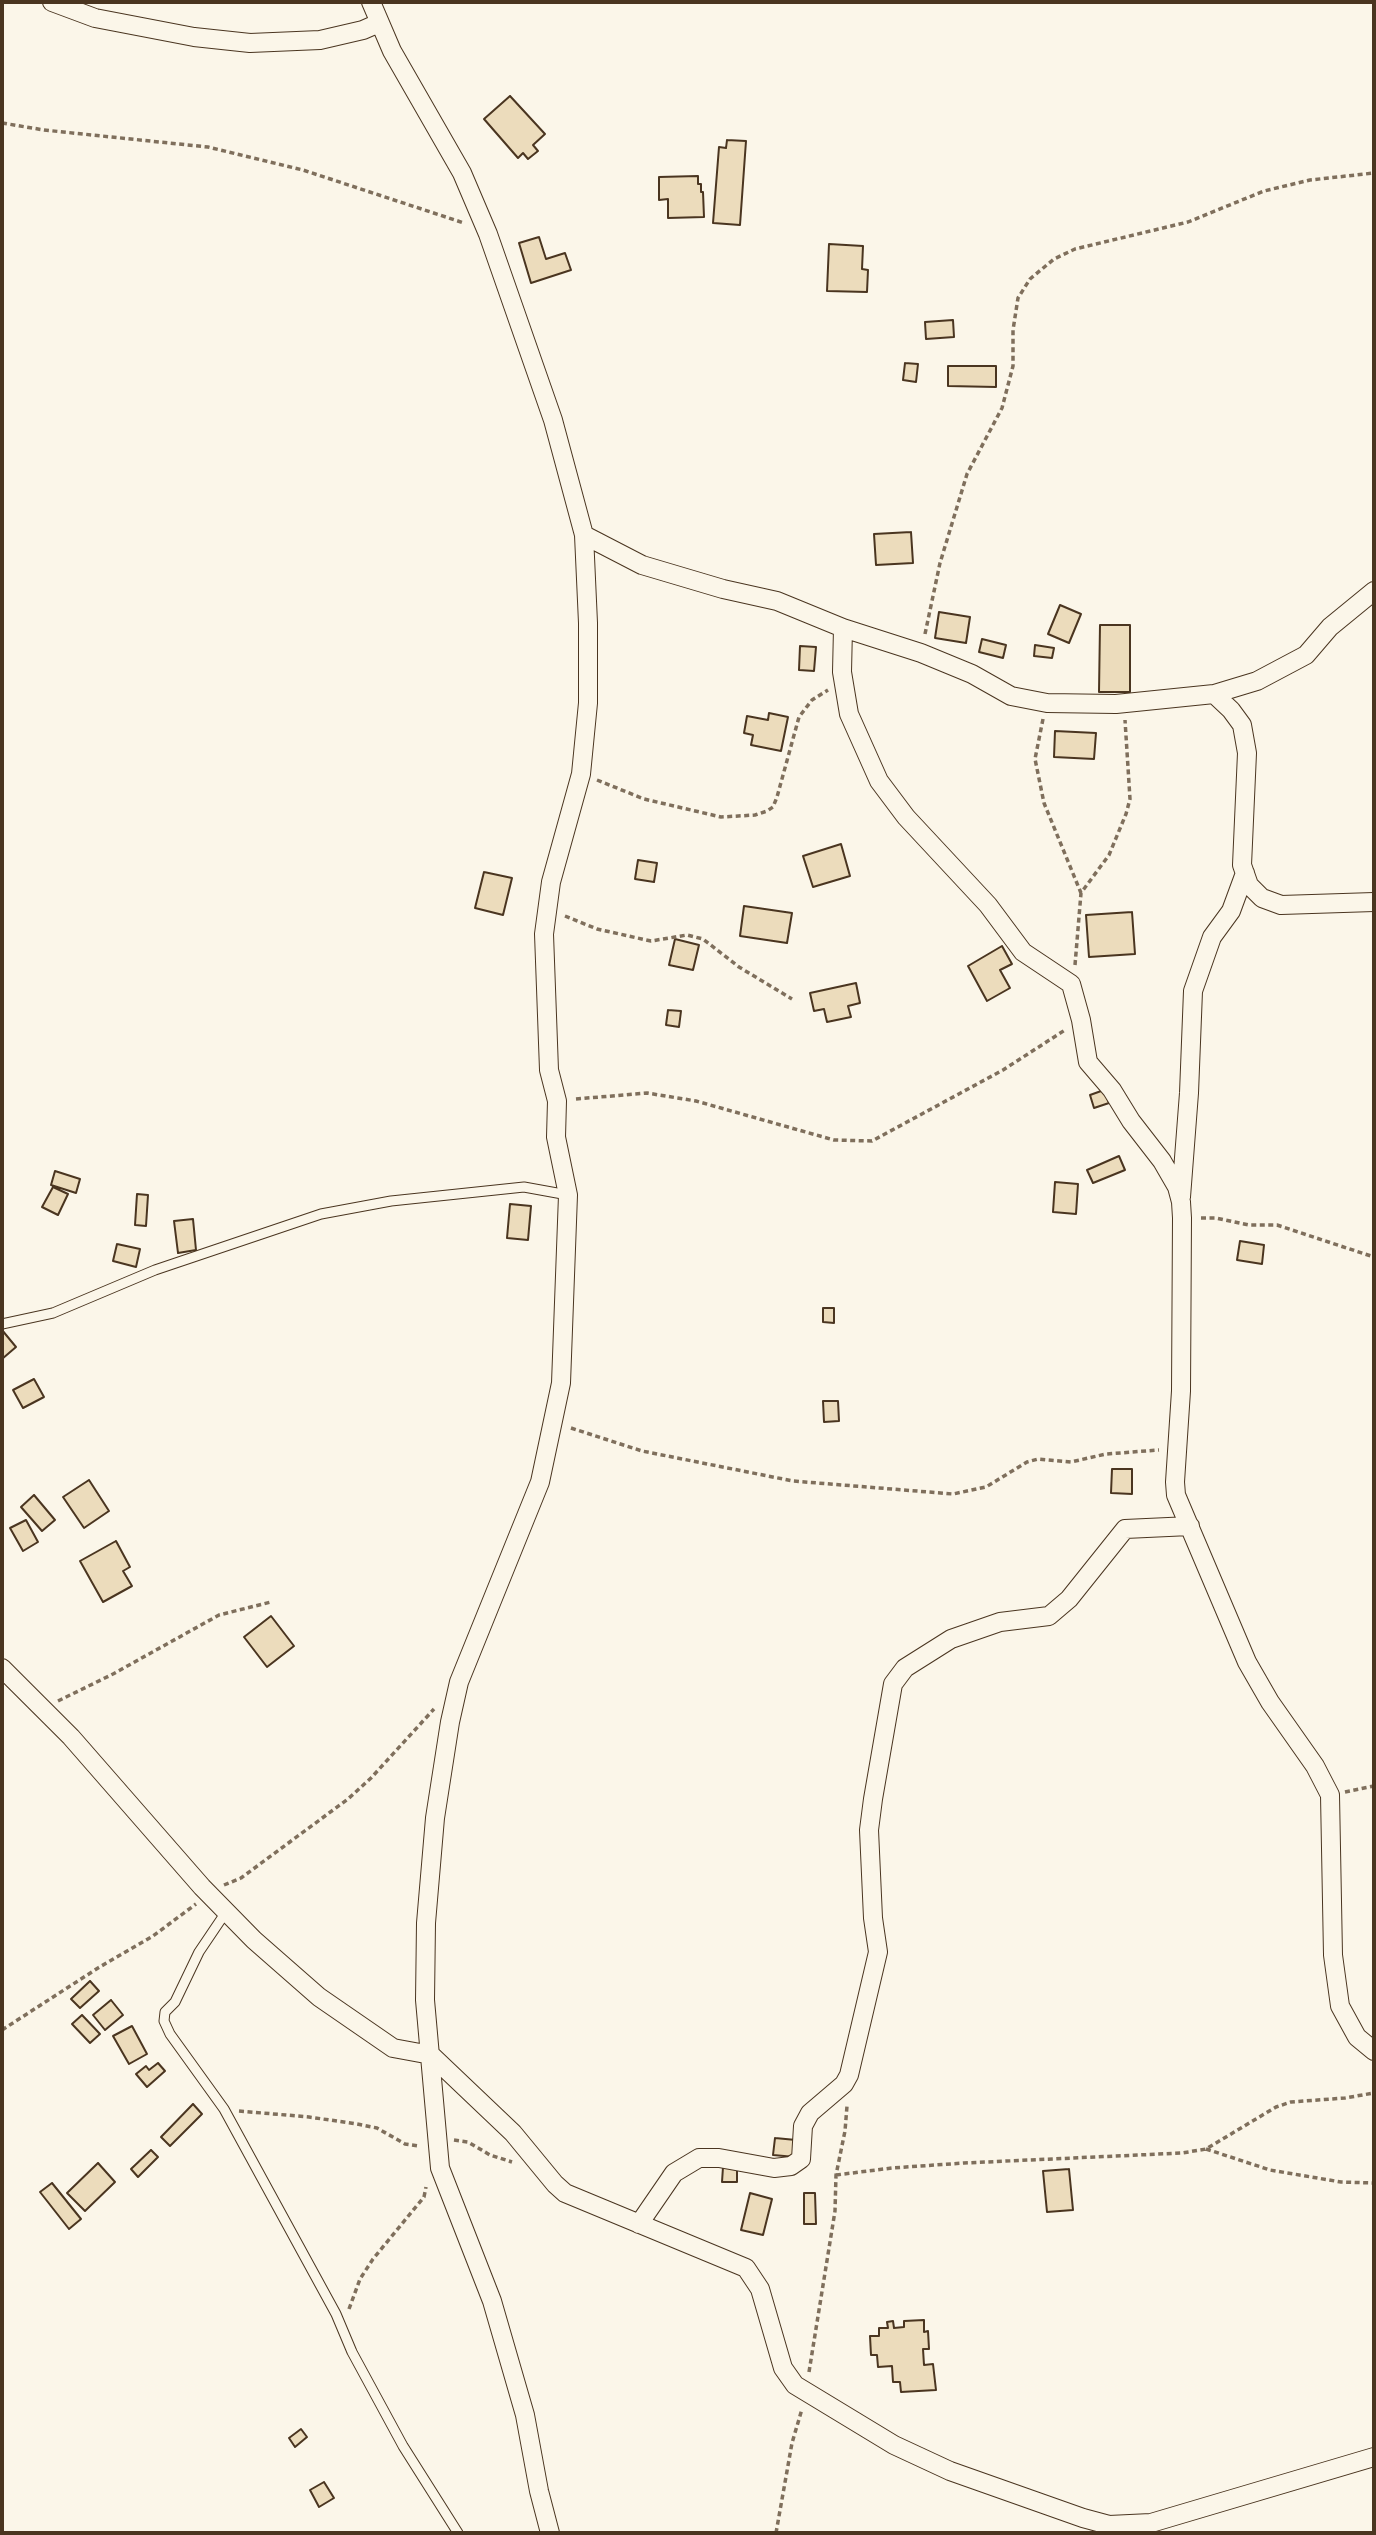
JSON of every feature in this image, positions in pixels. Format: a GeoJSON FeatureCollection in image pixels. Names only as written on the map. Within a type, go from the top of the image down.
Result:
{"type":"FeatureCollection","features":[{"type":"Feature","properties":{"kind":"street"},"geometry":{"type":"LineString","coordinates":[[52,2],[95,18],[194,37],[250,43],[330,39],[379,23]]}},
{"type":"Feature","properties":{"kind":"street"},"geometry":{"type":"LineString","coordinates":[[371,2],[379,23],[462,173],[488,234],[553,420],[584,535],[589,623],[581,774],[551,882],[544,934],[549,1070],[557,1101],[556,1137],[568,1195],[561,1383],[540,1482],[459,1682],[435,1818],[426,1923],[425,2000],[440,2168],[492,2301],[525,2415],[550,2533]]}},
{"type":"Feature","properties":{"kind":"street"},"geometry":{"type":"LineString","coordinates":[[584,535],[642,565],[723,589],[777,601],[843,628],[921,653],[972,674],[1012,696],[1047,703],[1115,704],[1214,694],[1257,681],[1306,655],[1330,627],[1374,591]]}},
{"type":"Feature","properties":{"kind":"street"},"geometry":{"type":"LineString","coordinates":[[843,628],[842,672],[849,714],[879,781],[906,817],[988,905],[1023,951],[1071,984],[1081,1020],[1088,1062],[1112,1090],[1131,1121],[1162,1161],[1177,1187],[1181,1210]]}},
{"type":"Feature","properties":{"kind":"street"},"geometry":{"type":"LineString","coordinates":[[1214,694],[1231,710],[1241,725],[1247,753],[1242,865],[1249,885],[1262,898],[1281,905],[1374,902]]}},
{"type":"Feature","properties":{"kind":"street"},"geometry":{"type":"LineString","coordinates":[[1245,873],[1231,911],[1212,937],[1193,991],[1181,1210],[1181,1391],[1176,1495],[1247,1662],[1270,1702],[1315,1766],[1330,1795],[1333,1955],[1340,2006],[1357,2037],[1374,2051]]}},
{"type":"Feature","properties":{"kind":"street"},"geometry":{"type":"LineString","coordinates":[[639,2224],[674,2173],[699,2158],[719,2158],[774,2168],[791,2166],[801,2159],[803,2126],[810,2113],[844,2084],[878,1952],[873,1918],[869,1830],[893,1684],[905,1668],[951,1639],[1000,1622],[1049,1616],[1069,1600],[1125,1529],[1190,1526]]}},
{"type":"Feature","properties":{"kind":"street"},"geometry":{"type":"LineString","coordinates":[[2,1668],[43,1708],[205,1891],[254,1940],[319,1997],[393,2048],[431,2056],[513,2133],[565,2193],[746,2268],[760,2289],[783,2368],[795,2385],[894,2445],[950,2471],[1110,2525],[1151,2523],[1374,2457]]}},
{"type":"Feature","properties":{"kind":"lane"},"geometry":{"type":"LineString","coordinates":[[2,1324],[52,1313],[155,1270],[321,1214],[391,1201],[524,1187],[568,1195]]}},
{"type":"Feature","properties":{"kind":"lane"},"geometry":{"type":"LineString","coordinates":[[226,1912],[199,1952],[175,2002],[165,2012],[164,2021],[185,2056],[224,2109],[336,2314],[346,2339],[403,2446],[458,2533]]}},
{"type":"Feature","properties":{"kind":"path"},"geometry":{"type":"LineString","coordinates":[[2,123],[208,147],[303,170],[454,218],[488,234]]}},
{"type":"Feature","properties":{"kind":"path"},"geometry":{"type":"LineString","coordinates":[[921,653],[940,564],[967,474],[1002,408],[1013,366],[1013,330],[1018,298],[1030,279],[1054,259],[1074,249],[1188,222],[1264,191],[1310,180],[1374,173]]}},
{"type":"Feature","properties":{"kind":"path"},"geometry":{"type":"LineString","coordinates":[[581,774],[644,799],[697,813],[721,817],[755,815],[767,811],[773,807],[777,797],[799,717],[812,700],[829,689],[842,672]]}},
{"type":"Feature","properties":{"kind":"path"},"geometry":{"type":"LineString","coordinates":[[1047,703],[1035,759],[1044,803],[1081,893],[1077,955],[1071,984]]}},
{"type":"Feature","properties":{"kind":"path"},"geometry":{"type":"LineString","coordinates":[[1081,893],[1109,855],[1130,799],[1125,718],[1115,704]]}},
{"type":"Feature","properties":{"kind":"path"},"geometry":{"type":"LineString","coordinates":[[547,909],[597,929],[651,940],[687,935],[703,939],[738,967],[792,999]]}},
{"type":"Feature","properties":{"kind":"path"},"geometry":{"type":"LineString","coordinates":[[557,1101],[647,1093],[696,1101],[834,1140],[872,1141],[1003,1070],[1081,1020]]}},
{"type":"Feature","properties":{"kind":"path"},"geometry":{"type":"LineString","coordinates":[[1181,1210],[1249,1225],[1277,1225],[1374,1257]]}},
{"type":"Feature","properties":{"kind":"path"},"geometry":{"type":"LineString","coordinates":[[552,1422],[642,1451],[793,1481],[953,1494],[986,1487],[1027,1462],[1038,1459],[1071,1462],[1106,1454],[1177,1449]]}},
{"type":"Feature","properties":{"kind":"path"},"geometry":{"type":"LineString","coordinates":[[43,1708],[113,1674],[219,1615],[271,1602]]}},
{"type":"Feature","properties":{"kind":"path"},"geometry":{"type":"LineString","coordinates":[[2,2030],[147,1940],[205,1891],[241,1878],[309,1829],[371,1778],[435,1708]]}},
{"type":"Feature","properties":{"kind":"path"},"geometry":{"type":"LineString","coordinates":[[1330,1795],[1374,1786]]}},
{"type":"Feature","properties":{"kind":"path"},"geometry":{"type":"LineString","coordinates":[[776,2533],[799,2414],[811,2394],[835,2211],[836,2175],[845,2131],[849,2071]]}},
{"type":"Feature","properties":{"kind":"path"},"geometry":{"type":"LineString","coordinates":[[836,2175],[892,2168],[1182,2153],[1206,2149],[1276,2107],[1305,2100],[1374,2093]]}},
{"type":"Feature","properties":{"kind":"path"},"geometry":{"type":"LineString","coordinates":[[224,2109],[358,2124],[377,2128],[412,2146],[427,2146],[437,2137],[468,2142],[491,2155],[544,2171]]}},
{"type":"Feature","properties":{"kind":"path"},"geometry":{"type":"LineString","coordinates":[[1206,2149],[1270,2170],[1341,2182],[1374,2182]]}},
{"type":"Feature","properties":{"kind":"path"},"geometry":{"type":"LineString","coordinates":[[346,2339],[350,2303],[360,2280],[373,2259],[424,2197],[427,2185]]}},
{"type":"Feature","properties":{"kind":"building"},"geometry":{"type":"Polygon","coordinates":[[[510,96],[545,134],[533,145],[538,151],[528,159],[523,153],[518,158],[484,119],[510,96]]]}},
{"type":"Feature","properties":{"kind":"building"},"geometry":{"type":"Polygon","coordinates":[[[727,140],[746,141],[740,225],[713,223],[719,147],[726,148],[727,140]]]}},
{"type":"Feature","properties":{"kind":"building"},"geometry":{"type":"Polygon","coordinates":[[[698,176],[698,184],[701,184],[703,192],[704,217],[668,218],[668,199],[659,200],[659,177],[698,176]]]}},
{"type":"Feature","properties":{"kind":"building"},"geometry":{"type":"Polygon","coordinates":[[[539,237],[546,259],[565,253],[571,270],[531,283],[519,243],[539,237]]]}},
{"type":"Feature","properties":{"kind":"building"},"geometry":{"type":"Polygon","coordinates":[[[829,244],[863,246],[862,269],[868,270],[867,292],[827,291],[829,244]]]}},
{"type":"Feature","properties":{"kind":"building"},"geometry":{"type":"Polygon","coordinates":[[[953,320],[954,337],[926,339],[925,322],[953,320]]]}},
{"type":"Feature","properties":{"kind":"building"},"geometry":{"type":"Polygon","coordinates":[[[905,363],[918,364],[916,382],[903,380],[905,363]]]}},
{"type":"Feature","properties":{"kind":"building"},"geometry":{"type":"Polygon","coordinates":[[[948,366],[996,366],[996,387],[948,386],[948,366]]]}},
{"type":"Feature","properties":{"kind":"building"},"geometry":{"type":"Polygon","coordinates":[[[911,532],[913,563],[876,565],[874,534],[911,532]]]}},
{"type":"Feature","properties":{"kind":"building"},"geometry":{"type":"Polygon","coordinates":[[[1060,605],[1081,614],[1069,643],[1048,634],[1060,605]]]}},
{"type":"Feature","properties":{"kind":"building"},"geometry":{"type":"Polygon","coordinates":[[[939,612],[970,617],[966,643],[935,638],[939,612]]]}},
{"type":"Feature","properties":{"kind":"building"},"geometry":{"type":"Polygon","coordinates":[[[1100,625],[1130,625],[1130,692],[1099,692],[1100,625]]]}},
{"type":"Feature","properties":{"kind":"building"},"geometry":{"type":"Polygon","coordinates":[[[982,639],[1006,645],[1003,658],[979,652],[982,639]]]}},
{"type":"Feature","properties":{"kind":"building"},"geometry":{"type":"Polygon","coordinates":[[[1035,645],[1054,648],[1052,658],[1034,656],[1035,645]]]}},
{"type":"Feature","properties":{"kind":"building"},"geometry":{"type":"Polygon","coordinates":[[[800,646],[816,647],[814,671],[799,670],[800,646]]]}},
{"type":"Feature","properties":{"kind":"building"},"geometry":{"type":"Polygon","coordinates":[[[769,713],[788,717],[781,751],[751,745],[753,735],[744,733],[747,716],[768,720],[769,713]]]}},
{"type":"Feature","properties":{"kind":"building"},"geometry":{"type":"Polygon","coordinates":[[[1055,731],[1096,733],[1094,759],[1054,757],[1055,731]]]}},
{"type":"Feature","properties":{"kind":"building"},"geometry":{"type":"Polygon","coordinates":[[[841,844],[850,876],[813,887],[803,856],[841,844]]]}},
{"type":"Feature","properties":{"kind":"building"},"geometry":{"type":"Polygon","coordinates":[[[638,860],[657,863],[654,882],[635,879],[638,860]]]}},
{"type":"Feature","properties":{"kind":"building"},"geometry":{"type":"Polygon","coordinates":[[[484,872],[512,878],[503,915],[475,908],[484,872]]]}},
{"type":"Feature","properties":{"kind":"building"},"geometry":{"type":"Polygon","coordinates":[[[744,906],[792,913],[787,943],[740,936],[744,906]]]}},
{"type":"Feature","properties":{"kind":"building"},"geometry":{"type":"Polygon","coordinates":[[[1132,912],[1135,954],[1089,957],[1086,915],[1132,912]]]}},
{"type":"Feature","properties":{"kind":"building"},"geometry":{"type":"Polygon","coordinates":[[[675,939],[699,945],[693,970],[669,965],[675,939]]]}},
{"type":"Feature","properties":{"kind":"building"},"geometry":{"type":"Polygon","coordinates":[[[1002,946],[1012,964],[1000,970],[1010,988],[987,1001],[968,966],[1002,946]]]}},
{"type":"Feature","properties":{"kind":"building"},"geometry":{"type":"Polygon","coordinates":[[[856,983],[860,1003],[848,1006],[851,1017],[827,1022],[824,1009],[814,1011],[810,993],[856,983]]]}},
{"type":"Feature","properties":{"kind":"building"},"geometry":{"type":"Polygon","coordinates":[[[668,1010],[681,1011],[679,1027],[666,1025],[668,1010]]]}},
{"type":"Feature","properties":{"kind":"building"},"geometry":{"type":"Polygon","coordinates":[[[1104,1090],[1109,1103],[1094,1108],[1090,1095],[1104,1090]]]}},
{"type":"Feature","properties":{"kind":"building"},"geometry":{"type":"Polygon","coordinates":[[[1119,1156],[1125,1170],[1093,1183],[1087,1170],[1119,1156]]]}},
{"type":"Feature","properties":{"kind":"building"},"geometry":{"type":"Polygon","coordinates":[[[55,1171],[80,1179],[76,1193],[51,1185],[55,1171]]]}},
{"type":"Feature","properties":{"kind":"building"},"geometry":{"type":"Polygon","coordinates":[[[1055,1182],[1078,1184],[1076,1214],[1053,1212],[1055,1182]]]}},
{"type":"Feature","properties":{"kind":"building"},"geometry":{"type":"Polygon","coordinates":[[[53,1187],[68,1194],[58,1215],[42,1207],[53,1187]]]}},
{"type":"Feature","properties":{"kind":"building"},"geometry":{"type":"Polygon","coordinates":[[[137,1194],[148,1195],[146,1226],[135,1225],[137,1194]]]}},
{"type":"Feature","properties":{"kind":"building"},"geometry":{"type":"Polygon","coordinates":[[[510,1204],[531,1206],[528,1240],[507,1238],[510,1204]]]}},
{"type":"Feature","properties":{"kind":"building"},"geometry":{"type":"Polygon","coordinates":[[[193,1219],[196,1250],[178,1253],[174,1221],[193,1219]]]}},
{"type":"Feature","properties":{"kind":"building"},"geometry":{"type":"Polygon","coordinates":[[[1240,1241],[1264,1245],[1262,1264],[1237,1260],[1240,1241]]]}},
{"type":"Feature","properties":{"kind":"building"},"geometry":{"type":"Polygon","coordinates":[[[117,1244],[140,1249],[136,1267],[113,1261],[117,1244]]]}},
{"type":"Feature","properties":{"kind":"building"},"geometry":{"type":"Polygon","coordinates":[[[823,1308],[834,1308],[834,1323],[823,1322],[823,1308]]]}},
{"type":"Feature","properties":{"kind":"building"},"geometry":{"type":"Polygon","coordinates":[[[2,1330],[16,1347],[2,1359],[2,1330]]]}},
{"type":"Feature","properties":{"kind":"building"},"geometry":{"type":"Polygon","coordinates":[[[34,1379],[44,1397],[23,1408],[13,1390],[34,1379]]]}},
{"type":"Feature","properties":{"kind":"building"},"geometry":{"type":"Polygon","coordinates":[[[823,1401],[838,1401],[839,1421],[824,1422],[823,1401]]]}},
{"type":"Feature","properties":{"kind":"building"},"geometry":{"type":"Polygon","coordinates":[[[1112,1469],[1132,1469],[1132,1494],[1111,1493],[1112,1469]]]}},
{"type":"Feature","properties":{"kind":"building"},"geometry":{"type":"Polygon","coordinates":[[[89,1480],[109,1511],[84,1528],[63,1497],[89,1480]]]}},
{"type":"Feature","properties":{"kind":"building"},"geometry":{"type":"Polygon","coordinates":[[[34,1495],[55,1520],[42,1531],[21,1507],[34,1495]]]}},
{"type":"Feature","properties":{"kind":"building"},"geometry":{"type":"Polygon","coordinates":[[[26,1520],[38,1542],[23,1551],[10,1528],[26,1520]]]}},
{"type":"Feature","properties":{"kind":"building"},"geometry":{"type":"Polygon","coordinates":[[[116,1541],[130,1567],[123,1571],[132,1586],[103,1602],[80,1561],[116,1541]]]}},
{"type":"Feature","properties":{"kind":"building"},"geometry":{"type":"Polygon","coordinates":[[[271,1616],[294,1646],[267,1667],[244,1637],[271,1616]]]}},
{"type":"Feature","properties":{"kind":"building"},"geometry":{"type":"Polygon","coordinates":[[[90,1981],[99,1991],[80,2008],[71,1999],[90,1981]]]}},
{"type":"Feature","properties":{"kind":"building"},"geometry":{"type":"Polygon","coordinates":[[[111,2000],[123,2015],[105,2030],[93,2015],[111,2000]]]}},
{"type":"Feature","properties":{"kind":"building"},"geometry":{"type":"Polygon","coordinates":[[[82,2015],[100,2034],[90,2043],[72,2024],[82,2015]]]}},
{"type":"Feature","properties":{"kind":"building"},"geometry":{"type":"Polygon","coordinates":[[[132,2026],[147,2054],[129,2064],[113,2036],[132,2026]]]}},
{"type":"Feature","properties":{"kind":"building"},"geometry":{"type":"Polygon","coordinates":[[[158,2063],[165,2071],[147,2087],[136,2074],[146,2066],[149,2070],[158,2063]]]}},
{"type":"Feature","properties":{"kind":"building"},"geometry":{"type":"Polygon","coordinates":[[[193,2104],[202,2114],[170,2146],[161,2137],[193,2104]]]}},
{"type":"Feature","properties":{"kind":"building"},"geometry":{"type":"Polygon","coordinates":[[[775,2138],[796,2140],[795,2157],[773,2155],[775,2138]]]}},
{"type":"Feature","properties":{"kind":"building"},"geometry":{"type":"Polygon","coordinates":[[[151,2150],[158,2157],[138,2177],[131,2169],[151,2150]]]}},
{"type":"Feature","properties":{"kind":"building"},"geometry":{"type":"Polygon","coordinates":[[[98,2163],[115,2182],[85,2211],[67,2193],[98,2163]]]}},
{"type":"Feature","properties":{"kind":"building"},"geometry":{"type":"Polygon","coordinates":[[[723,2167],[737,2168],[737,2182],[722,2182],[723,2167]]]}},
{"type":"Feature","properties":{"kind":"building"},"geometry":{"type":"Polygon","coordinates":[[[1069,2169],[1073,2210],[1047,2212],[1043,2171],[1069,2169]]]}},
{"type":"Feature","properties":{"kind":"building"},"geometry":{"type":"Polygon","coordinates":[[[52,2183],[81,2219],[69,2229],[40,2192],[52,2183]]]}},
{"type":"Feature","properties":{"kind":"building"},"geometry":{"type":"Polygon","coordinates":[[[750,2193],[772,2199],[763,2235],[741,2230],[750,2193]]]}},
{"type":"Feature","properties":{"kind":"building"},"geometry":{"type":"Polygon","coordinates":[[[804,2193],[815,2193],[816,2224],[804,2224],[804,2193]]]}},
{"type":"Feature","properties":{"kind":"building"},"geometry":{"type":"Polygon","coordinates":[[[924,2320],[929,2349],[923,2349],[924,2365],[933,2364],[936,2390],[901,2392],[900,2382],[893,2382],[892,2366],[878,2367],[877,2355],[871,2355],[870,2336],[879,2336],[879,2328],[888,2328],[887,2322],[893,2321],[894,2328],[904,2327],[904,2321],[924,2320]]]}},
{"type":"Feature","properties":{"kind":"building"},"geometry":{"type":"Polygon","coordinates":[[[301,2429],[307,2437],[295,2447],[289,2438],[301,2429]]]}},
{"type":"Feature","properties":{"kind":"building"},"geometry":{"type":"Polygon","coordinates":[[[324,2482],[334,2498],[319,2507],[310,2490],[324,2482]]]}}]}
